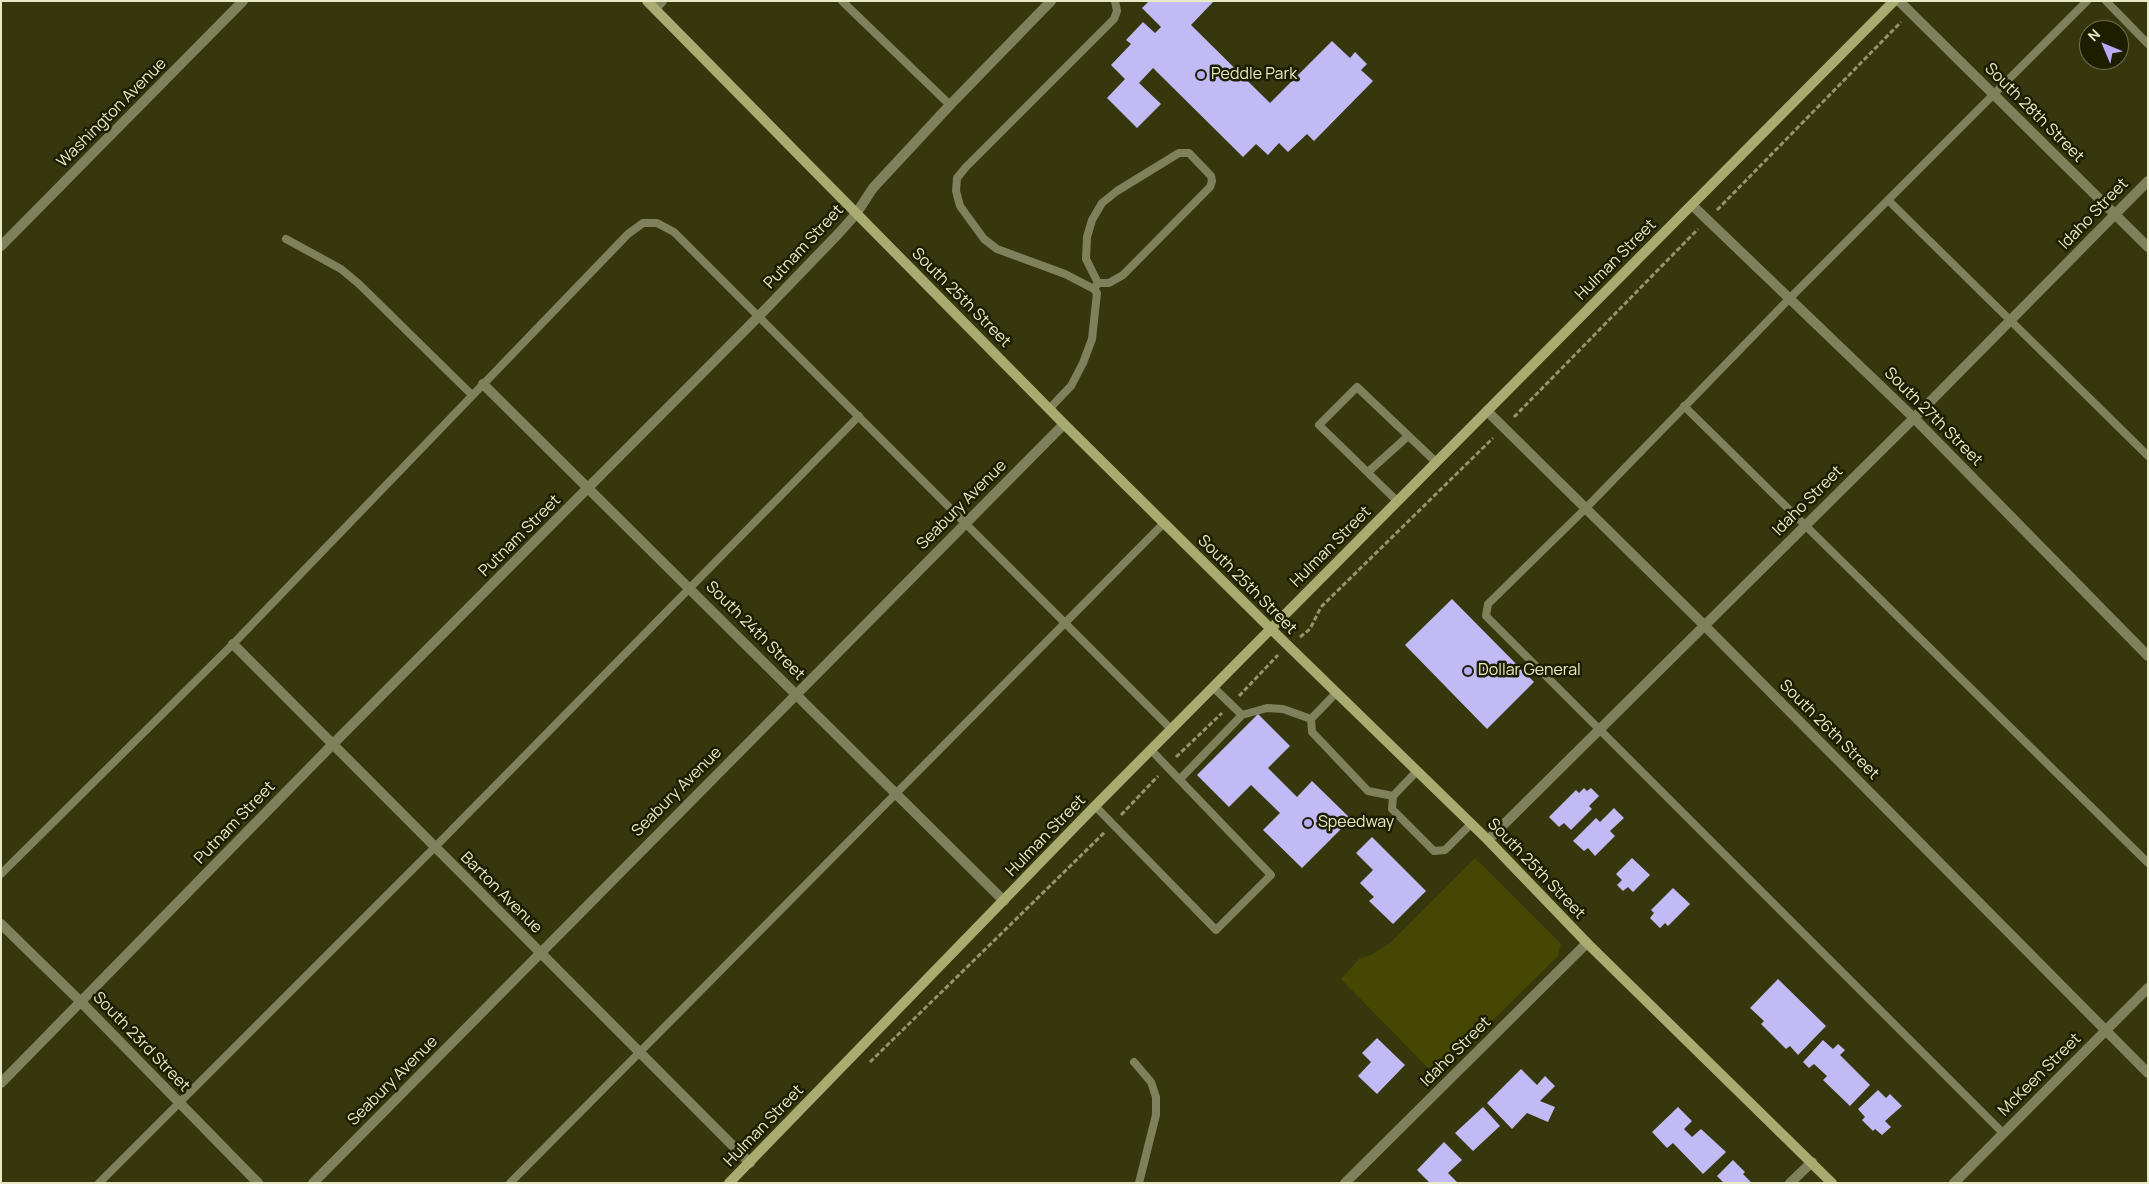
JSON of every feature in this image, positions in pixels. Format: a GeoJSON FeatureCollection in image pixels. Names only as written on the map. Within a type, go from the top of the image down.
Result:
{"type":"FeatureCollection","features":[{"type":"Feature","properties":{"kind":"main road","name":"Hulman Street"},"geometry":{"type":"LineString","coordinates":[[730,1183],[1095,806],[1894,1]]}},
{"type":"Feature","properties":{"kind":"main road","name":"South 25th Street"},"geometry":{"type":"LineString","coordinates":[[655,4],[856,214],[1064,424],[1336,693],[1488,840],[1587,942],[1832,1183]]}},
{"type":"Feature","properties":{"kind":"street","name":"Washington Avenue"},"geometry":{"type":"LineString","coordinates":[[1,246],[243,1]]}},
{"type":"Feature","properties":{"kind":"street","name":"Putnam Street"},"geometry":{"type":"LineString","coordinates":[[1,1083],[759,316],[856,214],[873,188],[1051,1]]}},
{"type":"Feature","properties":{"kind":"street","name":"South 28th Street"},"geometry":{"type":"LineString","coordinates":[[1899,1],[2148,247]]}},
{"type":"Feature","properties":{"kind":"street","name":"Idaho Street"},"geometry":{"type":"LineString","coordinates":[[1488,840],[1914,418],[2148,181]]}},
{"type":"Feature","properties":{"kind":"street","name":"South 27th Street"},"geometry":{"type":"LineString","coordinates":[[1692,205],[1914,418],[2148,656]]}},
{"type":"Feature","properties":{"kind":"street","name":"South 24th Street"},"geometry":{"type":"LineString","coordinates":[[483,384],[797,693],[1004,901]]}},
{"type":"Feature","properties":{"kind":"street","name":"South 26th Street"},"geometry":{"type":"LineString","coordinates":[[1487,411],[1704,625],[2148,1073]]}},
{"type":"Feature","properties":{"kind":"street","name":"Seabury Avenue"},"geometry":{"type":"LineString","coordinates":[[313,1183],[1064,424]]}},
{"type":"Feature","properties":{"kind":"street","name":"Barton Avenue"},"geometry":{"type":"LineString","coordinates":[[233,644],[750,1163]]}},
{"type":"Feature","properties":{"kind":"street","name":"South 23rd Street"},"geometry":{"type":"LineString","coordinates":[[1,924],[81,1002],[258,1183]]}},
{"type":"Feature","properties":{"kind":"street","name":"Idaho Street"},"geometry":{"type":"LineString","coordinates":[[1345,1183],[1587,942]]}},
{"type":"Feature","properties":{"kind":"street","name":"McKeen Street"},"geometry":{"type":"LineString","coordinates":[[1954,1183],[2148,988]]}},
{"type":"Feature","properties":{"kind":"street"},"geometry":{"type":"LineString","coordinates":[[1790,1183],[1812,1162]]}},
{"type":"Feature","properties":{"kind":"lane"},"geometry":{"type":"LineString","coordinates":[[842,1],[950,105]]}},
{"type":"Feature","properties":{"kind":"lane"},"geometry":{"type":"LineString","coordinates":[[849,8],[856,1]]}},
{"type":"Feature","properties":{"kind":"lane"},"geometry":{"type":"LineString","coordinates":[[1049,408],[1070,386],[1083,364],[1092,339],[1097,293],[1096,286],[1086,260],[1086,249],[1092,220],[1102,203],[1117,191],[1179,154],[1189,153],[1211,176],[1210,186],[1123,275],[1110,283],[1096,286],[997,249],[984,239],[960,206],[956,191],[957,178],[1114,19],[1117,11],[1115,1]]}},
{"type":"Feature","properties":{"kind":"lane"},"geometry":{"type":"LineString","coordinates":[[2003,1133],[1486,616],[1488,604],[1586,508],[1789,299],[2087,1]]}},
{"type":"Feature","properties":{"kind":"lane"},"geometry":{"type":"LineString","coordinates":[[2106,1],[2148,44]]}},
{"type":"Feature","properties":{"kind":"lane"},"geometry":{"type":"LineString","coordinates":[[1888,200],[2148,456]]}},
{"type":"Feature","properties":{"kind":"lane"},"geometry":{"type":"LineString","coordinates":[[1,874],[233,644],[628,234],[643,223],[657,223],[674,232],[1171,729]]}},
{"type":"Feature","properties":{"kind":"lane"},"geometry":{"type":"LineString","coordinates":[[286,239],[341,269],[359,284],[472,395]]}},
{"type":"Feature","properties":{"kind":"lane"},"geometry":{"type":"LineString","coordinates":[[1397,502],[1319,425],[1357,387],[1407,437],[1436,462]]}},
{"type":"Feature","properties":{"kind":"lane"},"geometry":{"type":"LineString","coordinates":[[1684,406],[2148,863]]}},
{"type":"Feature","properties":{"kind":"lane"},"geometry":{"type":"LineString","coordinates":[[99,1183],[178,1101],[435,847],[859,416]]}},
{"type":"Feature","properties":{"kind":"lane"},"geometry":{"type":"LineString","coordinates":[[1368,472],[1407,437]]}},
{"type":"Feature","properties":{"kind":"lane"},"geometry":{"type":"LineString","coordinates":[[510,1183],[1164,523]]}},
{"type":"Feature","properties":{"kind":"lane"},"geometry":{"type":"LineString","coordinates":[[1213,687],[1242,715]]}},
{"type":"Feature","properties":{"kind":"lane"},"geometry":{"type":"LineString","coordinates":[[1336,693],[1311,718],[1312,732],[1368,791],[1393,796]]}},
{"type":"Feature","properties":{"kind":"lane"},"geometry":{"type":"LineString","coordinates":[[1180,779],[1242,715],[1267,708],[1283,709],[1311,718]]}},
{"type":"Feature","properties":{"kind":"lane"},"geometry":{"type":"LineString","coordinates":[[1095,806],[1216,930],[1271,874],[1151,750]]}},
{"type":"Feature","properties":{"kind":"lane"},"geometry":{"type":"LineString","coordinates":[[1416,771],[1393,796],[1392,809],[1434,851],[1445,850],[1471,824]]}},
{"type":"Feature","properties":{"kind":"lane"},"geometry":{"type":"LineString","coordinates":[[1134,1062],[1151,1082],[1156,1097],[1156,1116],[1138,1183]]}},
{"type":"Feature","properties":{"kind":"path"},"geometry":{"type":"LineString","coordinates":[[1310,629],[1321,607],[1496,435]]}},
{"type":"Feature","properties":{"kind":"path"},"geometry":{"type":"LineString","coordinates":[[1242,693],[1277,656]]}},
{"type":"Feature","properties":{"kind":"path"},"geometry":{"type":"LineString","coordinates":[[1181,752],[1219,715]]}},
{"type":"Feature","properties":{"kind":"path"},"geometry":{"type":"LineString","coordinates":[[1123,811],[1162,772]]}},
{"type":"Feature","properties":{"kind":"path"},"geometry":{"type":"LineString","coordinates":[[866,1066],[1106,830]]}},
{"type":"Feature","properties":{"kind":"shaded area"},"geometry":{"type":"Polygon","coordinates":[[[1475,858],[1561,944],[1558,956],[1444,1068],[1436,1071],[1428,1068],[1341,979],[1359,959],[1373,954],[1390,943],[1475,858]]]}},
{"type":"Feature","properties":{"kind":"building","name":"Peddle Park"},"geometry":{"type":"Polygon","coordinates":[[[1149,1],[1214,1],[1191,25],[1270,103],[1332,41],[1350,58],[1355,52],[1367,64],[1361,70],[1373,81],[1314,141],[1307,134],[1288,152],[1279,143],[1268,155],[1256,144],[1243,157],[1153,68],[1139,83],[1161,104],[1137,128],[1107,98],[1125,79],[1111,65],[1131,44],[1126,40],[1143,22],[1155,33],[1161,27],[1142,8],[1149,1]]]}},
{"type":"Feature","properties":{"kind":"building"},"geometry":{"type":"Polygon","coordinates":[[[1452,599],[1534,682],[1487,729],[1405,645],[1452,599]]]}},
{"type":"Feature","properties":{"kind":"building"},"geometry":{"type":"Polygon","coordinates":[[[1258,714],[1290,746],[1268,768],[1297,797],[1312,781],[1351,819],[1302,868],[1263,830],[1280,813],[1251,785],[1229,807],[1197,775],[1258,714]]]}},
{"type":"Feature","properties":{"kind":"building"},"geometry":{"type":"Polygon","coordinates":[[[1584,788],[1587,791],[1591,788],[1599,796],[1589,806],[1592,809],[1571,830],[1564,823],[1559,827],[1549,817],[1576,790],[1579,793],[1584,788]]]}},
{"type":"Feature","properties":{"kind":"building"},"geometry":{"type":"Polygon","coordinates":[[[1614,808],[1624,818],[1610,831],[1615,836],[1595,856],[1588,848],[1584,851],[1573,841],[1596,818],[1600,822],[1614,808]]]}},
{"type":"Feature","properties":{"kind":"building"},"geometry":{"type":"Polygon","coordinates":[[[1372,837],[1426,891],[1393,924],[1369,901],[1374,897],[1360,883],[1373,870],[1356,853],[1372,837]]]}},
{"type":"Feature","properties":{"kind":"building"},"geometry":{"type":"Polygon","coordinates":[[[1632,858],[1650,875],[1633,892],[1628,887],[1623,891],[1617,885],[1622,880],[1616,874],[1632,858]]]}},
{"type":"Feature","properties":{"kind":"building"},"geometry":{"type":"Polygon","coordinates":[[[1673,888],[1690,904],[1668,926],[1665,923],[1660,928],[1650,918],[1654,913],[1651,910],[1673,888]]]}},
{"type":"Feature","properties":{"kind":"building"},"geometry":{"type":"Polygon","coordinates":[[[1778,979],[1826,1026],[1798,1055],[1790,1046],[1786,1049],[1761,1024],[1764,1021],[1750,1008],[1778,979]]]}},
{"type":"Feature","properties":{"kind":"building"},"geometry":{"type":"Polygon","coordinates":[[[1377,1038],[1405,1065],[1377,1094],[1358,1076],[1371,1062],[1362,1053],[1377,1038]]]}},
{"type":"Feature","properties":{"kind":"building"},"geometry":{"type":"Polygon","coordinates":[[[1823,1040],[1833,1049],[1838,1044],[1845,1050],[1840,1055],[1870,1085],[1850,1106],[1823,1080],[1827,1076],[1814,1064],[1809,1068],[1803,1062],[1823,1040]]]}},
{"type":"Feature","properties":{"kind":"building"},"geometry":{"type":"Polygon","coordinates":[[[1521,1069],[1537,1085],[1545,1076],[1555,1086],[1540,1101],[1555,1107],[1548,1122],[1527,1113],[1512,1129],[1487,1103],[1521,1069]]]}},
{"type":"Feature","properties":{"kind":"building"},"geometry":{"type":"Polygon","coordinates":[[[1878,1090],[1886,1098],[1890,1094],[1902,1106],[1885,1121],[1891,1127],[1882,1135],[1875,1129],[1873,1131],[1862,1120],[1865,1117],[1858,1109],[1878,1090]]]}},
{"type":"Feature","properties":{"kind":"building"},"geometry":{"type":"Polygon","coordinates":[[[1483,1107],[1500,1126],[1473,1151],[1455,1133],[1483,1107]]]}},
{"type":"Feature","properties":{"kind":"building"},"geometry":{"type":"Polygon","coordinates":[[[1678,1107],[1692,1121],[1684,1129],[1692,1137],[1701,1129],[1726,1152],[1703,1174],[1673,1143],[1667,1148],[1652,1132],[1678,1107]]]}},
{"type":"Feature","properties":{"kind":"building"},"geometry":{"type":"Polygon","coordinates":[[[1444,1142],[1462,1160],[1448,1173],[1458,1183],[1430,1183],[1417,1170],[1444,1142]]]}},
{"type":"Feature","properties":{"kind":"building"},"geometry":{"type":"Polygon","coordinates":[[[1733,1160],[1745,1172],[1743,1174],[1752,1183],[1724,1183],[1717,1176],[1733,1160]]]}},
{"type":"Feature","properties":{"kind":"place","name":"Peddle Park"},"geometry":{"type":"Point","coordinates":[1201,75]}},
{"type":"Feature","properties":{"kind":"place","name":"Dollar General"},"geometry":{"type":"Point","coordinates":[1468,671]}},
{"type":"Feature","properties":{"kind":"place","name":"Speedway"},"geometry":{"type":"Point","coordinates":[1308,823]}}]}
